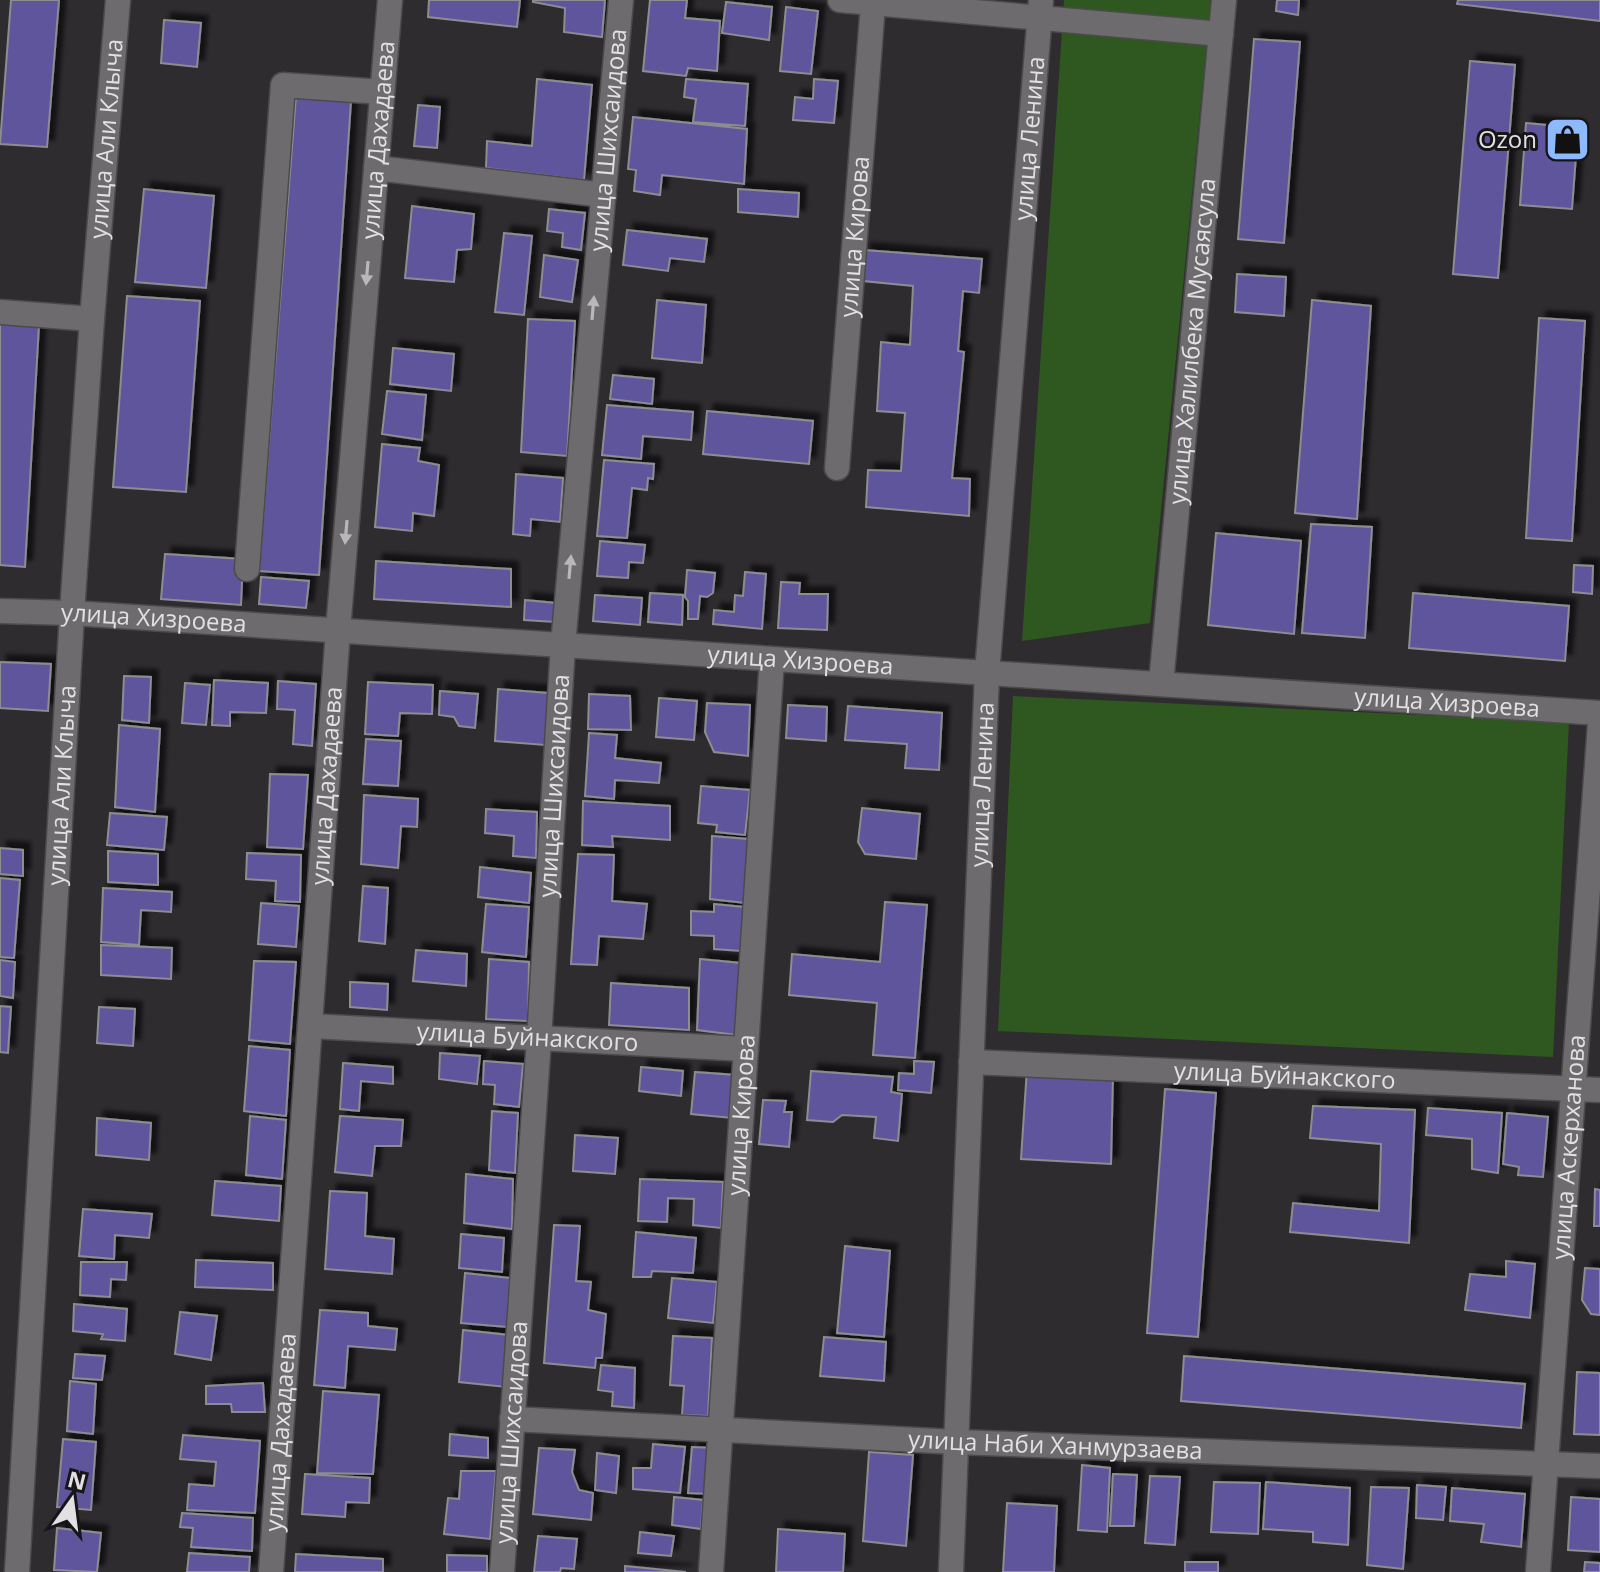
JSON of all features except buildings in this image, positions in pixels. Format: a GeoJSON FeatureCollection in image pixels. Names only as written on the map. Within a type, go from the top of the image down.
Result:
{"type":"FeatureCollection","features":[{"type":"Feature","properties":{"kind":"street","name":"улица Али Клыча"},"geometry":{"type":"LineString","coordinates":[[17,1572],[72,613],[118,0]]}},
{"type":"Feature","properties":{"kind":"street","name":"улица Дахадаева"},"geometry":{"type":"LineString","coordinates":[[271,1572],[338,630],[390,0]]}},
{"type":"Feature","properties":{"kind":"street","name":"улица Шихсаидова"},"geometry":{"type":"LineString","coordinates":[[502,1572],[563,645],[621,0]]}},
{"type":"Feature","properties":{"kind":"street"},"geometry":{"type":"LineString","coordinates":[[840,0],[873,4],[1041,9],[1221,34]]}},
{"type":"Feature","properties":{"kind":"street","name":"улица Халилбека Мусаясула"},"geometry":{"type":"LineString","coordinates":[[1161,684],[1224,0]]}},
{"type":"Feature","properties":{"kind":"street","name":"улица Кирова"},"geometry":{"type":"LineString","coordinates":[[837,468],[873,4]]}},
{"type":"Feature","properties":{"kind":"street","name":"улица Ленина"},"geometry":{"type":"LineString","coordinates":[[951,1572],[987,673],[1041,9]]}},
{"type":"Feature","properties":{"kind":"street"},"geometry":{"type":"LineString","coordinates":[[247,569],[283,85],[382,92]]}},
{"type":"Feature","properties":{"kind":"street"},"geometry":{"type":"LineString","coordinates":[[376,168],[604,195]]}},
{"type":"Feature","properties":{"kind":"street"},"geometry":{"type":"LineString","coordinates":[[0,312],[92,319]]}},
{"type":"Feature","properties":{"kind":"street","name":"улица Хизроева"},"geometry":{"type":"LineString","coordinates":[[0,611],[72,613],[1600,713]]}},
{"type":"Feature","properties":{"kind":"street","name":"улица Кирова"},"geometry":{"type":"LineString","coordinates":[[711,1572],[772,659]]}},
{"type":"Feature","properties":{"kind":"street","name":"улица Аскерханова"},"geometry":{"type":"LineString","coordinates":[[1538,1572],[1600,724]]}},
{"type":"Feature","properties":{"kind":"street","name":"улица Буйнакского"},"geometry":{"type":"LineString","coordinates":[[310,1026],[746,1049]]}},
{"type":"Feature","properties":{"kind":"street","name":"улица Буйнакского"},"geometry":{"type":"LineString","coordinates":[[971,1062],[1600,1090]]}},
{"type":"Feature","properties":{"kind":"street","name":"улица Наби Ханмурзаева"},"geometry":{"type":"LineString","coordinates":[[512,1419],[956,1442],[1600,1466]]}},
{"type":"Feature","properties":{"kind":"green space"},"geometry":{"type":"Polygon","coordinates":[[[1064,0],[1211,0],[1150,623],[1022,641],[1064,0]]]}},
{"type":"Feature","properties":{"kind":"green space"},"geometry":{"type":"Polygon","coordinates":[[[1013,696],[1569,722],[1553,1057],[998,1031],[1013,696]]]}},
{"type":"Feature","properties":{"kind":"place","name":"Ozon"},"geometry":{"type":"Point","coordinates":[1568,140]}}]}
